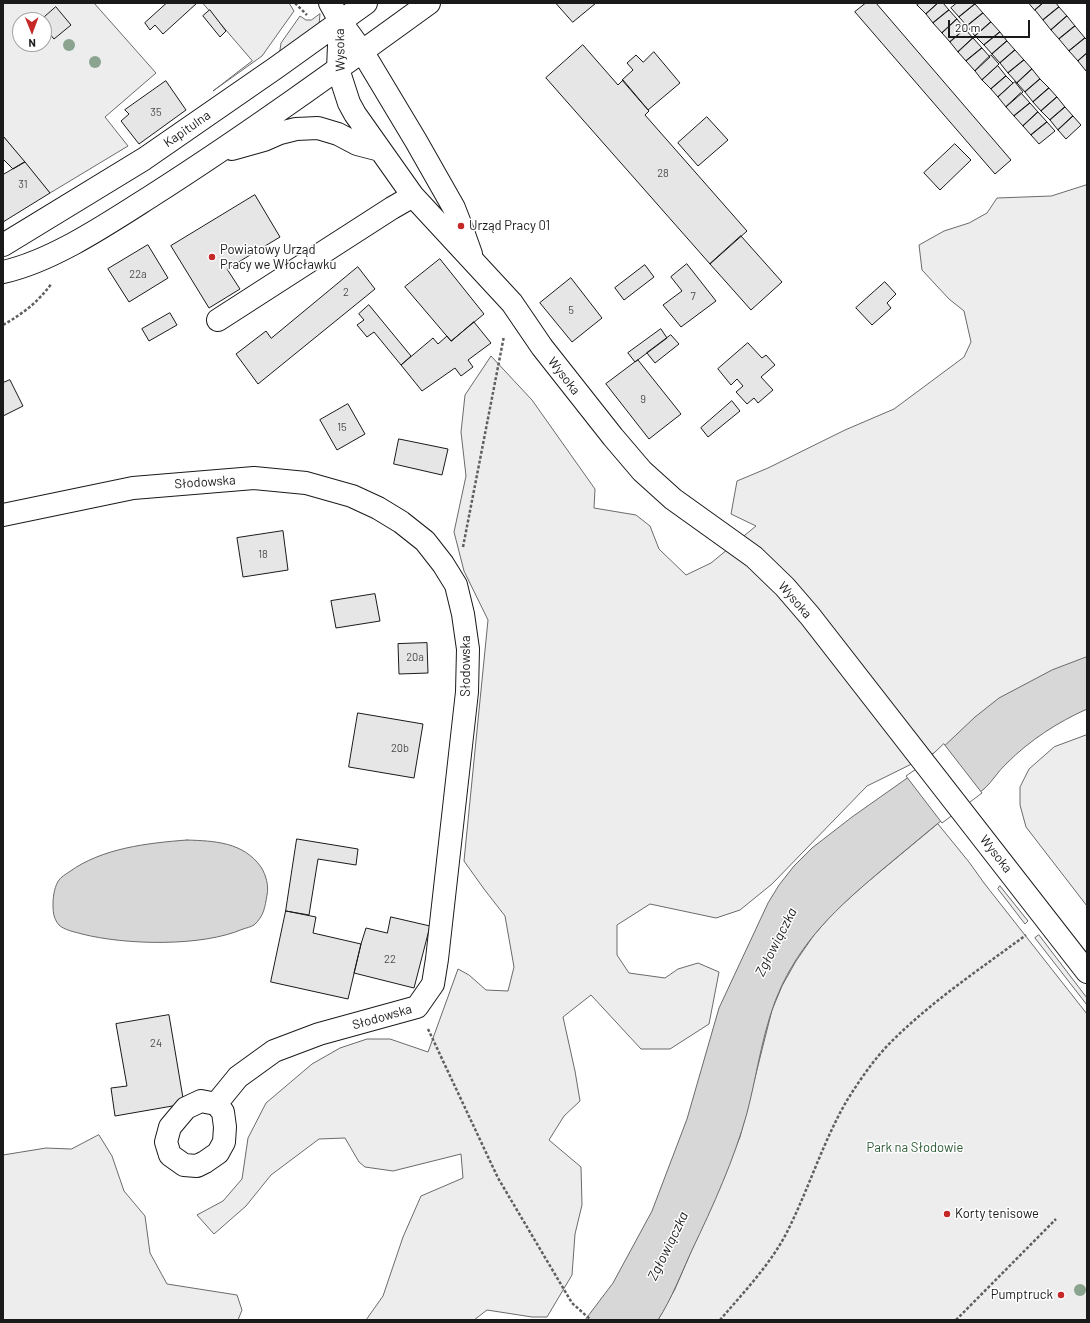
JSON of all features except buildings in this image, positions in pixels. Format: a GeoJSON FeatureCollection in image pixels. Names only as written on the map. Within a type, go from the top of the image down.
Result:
{"type":"FeatureCollection","features":[{"type":"Feature","properties":{"kind":"street","name":"Kapitulna"},"geometry":{"type":"LineString","coordinates":[[3,245],[144,159],[277,67],[335,12],[366,3]]}},
{"type":"Feature","properties":{"kind":"street"},"geometry":{"type":"LineString","coordinates":[[3,272],[21,268],[70,245],[115,219],[216,154],[338,69],[428,3]]}},
{"type":"Feature","properties":{"kind":"street","name":"Wysoka"},"geometry":{"type":"LineString","coordinates":[[335,12],[362,51],[454,208],[472,259]]}},
{"type":"Feature","properties":{"kind":"street","name":"Wysoka"},"geometry":{"type":"LineString","coordinates":[[335,12],[338,69],[349,102],[380,150],[413,196],[512,303],[542,347],[613,437],[642,471],[673,499],[754,557],[810,616],[1087,972]]}},
{"type":"Feature","properties":{"kind":"street"},"geometry":{"type":"LineString","coordinates":[[216,154],[264,140],[280,133],[296,129],[318,128],[338,134],[357,144],[380,150]]}},
{"type":"Feature","properties":{"kind":"street"},"geometry":{"type":"LineString","coordinates":[[218,320],[413,196]]}},
{"type":"Feature","properties":{"kind":"street","name":"Słodowska"},"geometry":{"type":"LineString","coordinates":[[3,515],[133,488],[254,478],[306,483],[352,496],[378,508],[401,522],[425,541],[443,564],[456,585],[463,614],[468,648],[467,692],[433,984],[417,1007],[319,1034],[274,1051],[238,1077],[216,1104]]}},
{"type":"Feature","properties":{"kind":"path"},"geometry":{"type":"LineString","coordinates":[[295,3],[300,8]]}},
{"type":"Feature","properties":{"kind":"path"},"geometry":{"type":"LineString","coordinates":[[3,325],[23,313],[41,297],[53,281]]}},
{"type":"Feature","properties":{"kind":"path"},"geometry":{"type":"LineString","coordinates":[[456,585],[505,330]]}},
{"type":"Feature","properties":{"kind":"path"},"geometry":{"type":"LineString","coordinates":[[720,1320],[763,1270],[778,1249],[800,1205],[833,1127],[846,1102],[874,1062],[891,1043],[922,1014],[1028,933]]}},
{"type":"Feature","properties":{"kind":"path"},"geometry":{"type":"LineString","coordinates":[[417,1007],[441,1053],[498,1178],[572,1303],[591,1320]]}},
{"type":"Feature","properties":{"kind":"path"},"geometry":{"type":"LineString","coordinates":[[956,1320],[1056,1219]]}},
{"type":"Feature","properties":{"kind":"shaded area"},"geometry":{"type":"Polygon","coordinates":[[[3,3],[94,3],[156,73],[105,117],[128,146],[50,193],[3,136],[3,3]]]}},
{"type":"Feature","properties":{"kind":"shaded area"},"geometry":{"type":"Polygon","coordinates":[[[203,3],[289,3],[294,11],[262,56],[213,91],[252,61],[203,3]]]}},
{"type":"Feature","properties":{"kind":"shaded area"},"geometry":{"type":"Polygon","coordinates":[[[320,14],[319,25],[279,57],[281,43],[300,16],[306,20],[311,20],[320,14]]]}},
{"type":"Feature","properties":{"kind":"shaded area"},"geometry":{"type":"Polygon","coordinates":[[[1087,185],[1087,664],[1007,717],[867,786],[772,884],[740,910],[716,918],[650,904],[617,925],[617,955],[629,973],[665,978],[678,969],[698,963],[719,972],[709,1024],[670,1049],[641,1049],[591,995],[563,1017],[580,1101],[564,1116],[549,1140],[581,1167],[582,1205],[575,1234],[572,1275],[547,1317],[532,1317],[487,1310],[474,1320],[366,1320],[383,1296],[403,1237],[421,1196],[463,1178],[461,1154],[393,1171],[365,1167],[359,1162],[345,1138],[319,1139],[271,1175],[246,1206],[214,1234],[197,1215],[223,1201],[242,1179],[248,1138],[266,1103],[312,1064],[340,1048],[367,1039],[390,1039],[428,1052],[458,969],[469,975],[486,990],[508,991],[514,967],[505,916],[464,861],[488,620],[464,571],[454,532],[466,476],[461,432],[465,395],[491,356],[532,400],[595,489],[594,508],[636,515],[650,526],[659,549],[686,575],[711,563],[756,526],[731,514],[737,481],[768,468],[845,430],[894,409],[964,357],[971,342],[964,311],[949,299],[922,270],[919,245],[944,231],[969,223],[987,213],[997,198],[1051,196],[1087,185]]]}},
{"type":"Feature","properties":{"kind":"shaded area"},"geometry":{"type":"Polygon","coordinates":[[[1087,735],[1087,906],[1026,827],[1020,805],[1020,787],[1029,769],[1054,747],[1087,735]]]}},
{"type":"Feature","properties":{"kind":"shaded area","name":"Park na Słodowie"},"geometry":{"type":"Polygon","coordinates":[[[938,824],[1087,1014],[1087,1320],[658,1320],[675,1289],[740,1137],[772,1010],[782,986],[796,961],[814,935],[834,912],[864,885],[938,824]]]}},
{"type":"Feature","properties":{"kind":"shaded area"},"geometry":{"type":"Polygon","coordinates":[[[1000,886],[1028,921],[1025,924],[998,889],[1000,886]]]}},
{"type":"Feature","properties":{"kind":"shaded area"},"geometry":{"type":"Polygon","coordinates":[[[1039,935],[1087,998],[1087,1005],[1035,938],[1039,935]]]}},
{"type":"Feature","properties":{"kind":"shaded area"},"geometry":{"type":"Polygon","coordinates":[[[99,1135],[112,1156],[124,1191],[145,1216],[150,1253],[167,1284],[237,1295],[242,1310],[238,1320],[3,1320],[3,1155],[46,1148],[71,1149],[99,1135]]]}},
{"type":"Feature","properties":{"kind":"water","name":"Zgłowiączka"},"geometry":{"type":"Polygon","coordinates":[[[1087,657],[1087,709],[1055,726],[1035,739],[1004,766],[984,789],[937,824],[843,904],[816,933],[792,966],[775,1000],[765,1032],[742,1131],[715,1200],[668,1303],[658,1320],[585,1320],[613,1283],[652,1211],[687,1119],[719,1008],[768,903],[779,885],[794,866],[812,848],[852,817],[920,769],[975,717],[999,698],[1052,670],[1087,657]]]}},
{"type":"Feature","properties":{"kind":"water"},"geometry":{"type":"Polygon","coordinates":[[[187,840],[228,844],[246,852],[261,867],[267,881],[268,892],[264,911],[254,925],[226,935],[207,939],[141,942],[100,938],[82,934],[67,930],[61,927],[57,922],[53,912],[54,891],[59,880],[69,872],[96,857],[111,852],[141,845],[187,840]]]}},
{"type":"Feature","properties":{"kind":"pier"},"geometry":{"type":"Polygon","coordinates":[[[944,744],[982,793],[942,823],[906,776],[919,767],[944,744]]]}},
{"type":"Feature","properties":{"kind":"place","name":"Urząd Pracy 01"},"geometry":{"type":"Point","coordinates":[461,226]}},
{"type":"Feature","properties":{"kind":"place","name":"Powiatowy Urząd Pracy we Włocławku"},"geometry":{"type":"Point","coordinates":[212,257]}},
{"type":"Feature","properties":{"kind":"place","name":"Korty tenisowe"},"geometry":{"type":"Point","coordinates":[947,1214]}},
{"type":"Feature","properties":{"kind":"place","name":"Pumptruck"},"geometry":{"type":"Point","coordinates":[1061,1295]}}]}
